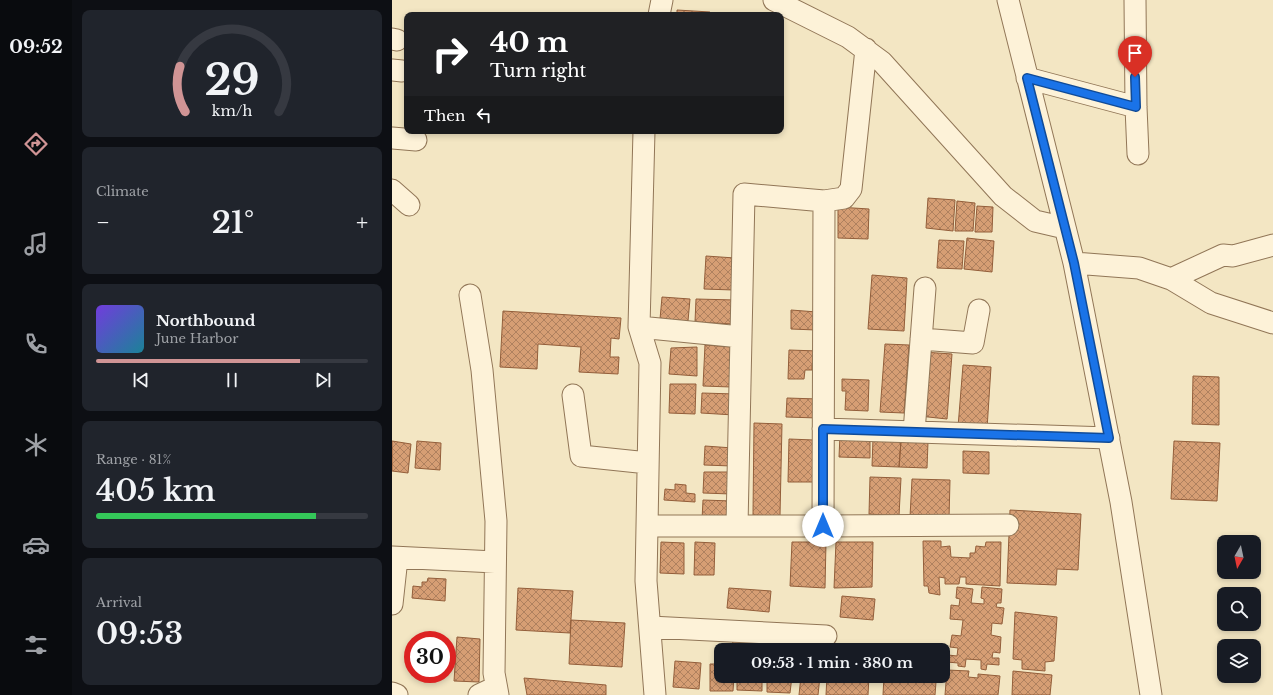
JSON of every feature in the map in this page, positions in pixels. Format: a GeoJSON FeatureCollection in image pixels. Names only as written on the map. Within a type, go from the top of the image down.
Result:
{"type":"FeatureCollection","features":[{"type":"Feature","properties":{"kind":"street"},"geometry":{"type":"LineString","coordinates":[[660,12],[662,0]]}},
{"type":"Feature","properties":{"kind":"street"},"geometry":{"type":"LineString","coordinates":[[774,0],[848,37],[866,49],[882,62],[1003,196],[1035,220],[1065,228]]}},
{"type":"Feature","properties":{"kind":"street"},"geometry":{"type":"LineString","coordinates":[[1008,0],[1074,263],[1121,502],[1150,695]]}},
{"type":"Feature","properties":{"kind":"street"},"geometry":{"type":"LineString","coordinates":[[1135,0],[1138,154]]}},
{"type":"Feature","properties":{"kind":"street"},"geometry":{"type":"LineString","coordinates":[[737,526],[744,194],[824,201],[844,198],[852,189],[866,49]]}},
{"type":"Feature","properties":{"kind":"street"},"geometry":{"type":"LineString","coordinates":[[1027,78],[1136,107]]}},
{"type":"Feature","properties":{"kind":"street"},"geometry":{"type":"LineString","coordinates":[[644,134],[640,328],[650,363],[646,581],[655,695]]}},
{"type":"Feature","properties":{"kind":"street"},"geometry":{"type":"LineString","coordinates":[[392,138],[416,140]]}},
{"type":"Feature","properties":{"kind":"street"},"geometry":{"type":"LineString","coordinates":[[392,190],[409,205]]}},
{"type":"Feature","properties":{"kind":"street"},"geometry":{"type":"LineString","coordinates":[[823,526],[824,201]]}},
{"type":"Feature","properties":{"kind":"street"},"geometry":{"type":"LineString","coordinates":[[1171,279],[1223,255],[1233,256],[1273,245]]}},
{"type":"Feature","properties":{"kind":"street"},"geometry":{"type":"LineString","coordinates":[[1074,263],[1139,268],[1171,279],[1211,303],[1273,323]]}},
{"type":"Feature","properties":{"kind":"street"},"geometry":{"type":"LineString","coordinates":[[914,432],[925,288]]}},
{"type":"Feature","properties":{"kind":"street"},"geometry":{"type":"LineString","coordinates":[[470,295],[482,370],[496,521],[494,673],[491,692]]}},
{"type":"Feature","properties":{"kind":"street"},"geometry":{"type":"LineString","coordinates":[[921,339],[973,343],[979,310]]}},
{"type":"Feature","properties":{"kind":"street"},"geometry":{"type":"LineString","coordinates":[[640,328],[741,337]]}},
{"type":"Feature","properties":{"kind":"street"},"geometry":{"type":"LineString","coordinates":[[573,395],[582,456],[648,463]]}},
{"type":"Feature","properties":{"kind":"street"},"geometry":{"type":"LineString","coordinates":[[823,429],[1109,438]]}},
{"type":"Feature","properties":{"kind":"street"},"geometry":{"type":"LineString","coordinates":[[647,526],[1008,526]]}},
{"type":"Feature","properties":{"kind":"street"},"geometry":{"type":"LineString","coordinates":[[392,604],[394,557],[495,562]]}},
{"type":"Feature","properties":{"kind":"street"},"geometry":{"type":"LineString","coordinates":[[650,627],[826,636]]}},
{"type":"Feature","properties":{"kind":"street"},"geometry":{"type":"LineString","coordinates":[[392,693],[397,695]]}},
{"type":"Feature","properties":{"kind":"building"},"geometry":{"type":"Polygon","coordinates":[[[677,10],[710,12],[677,12],[677,10]]]}},
{"type":"Feature","properties":{"kind":"building"},"geometry":{"type":"Polygon","coordinates":[[[928,198],[955,200],[953,231],[926,228],[928,198]]]}},
{"type":"Feature","properties":{"kind":"building"},"geometry":{"type":"Polygon","coordinates":[[[957,201],[975,203],[973,231],[955,231],[957,201]]]}},
{"type":"Feature","properties":{"kind":"building"},"geometry":{"type":"Polygon","coordinates":[[[977,206],[993,207],[992,232],[975,232],[977,206]]]}},
{"type":"Feature","properties":{"kind":"building"},"geometry":{"type":"Polygon","coordinates":[[[838,207],[869,209],[868,239],[838,238],[838,207]]]}},
{"type":"Feature","properties":{"kind":"building"},"geometry":{"type":"Polygon","coordinates":[[[967,238],[994,241],[992,272],[964,269],[967,238]]]}},
{"type":"Feature","properties":{"kind":"building"},"geometry":{"type":"Polygon","coordinates":[[[939,240],[964,241],[962,269],[937,268],[939,240]]]}},
{"type":"Feature","properties":{"kind":"building"},"geometry":{"type":"Polygon","coordinates":[[[706,256],[735,258],[733,290],[704,289],[706,256]]]}},
{"type":"Feature","properties":{"kind":"building"},"geometry":{"type":"Polygon","coordinates":[[[872,275],[907,278],[904,331],[868,329],[872,275]]]}},
{"type":"Feature","properties":{"kind":"building"},"geometry":{"type":"Polygon","coordinates":[[[662,297],[690,299],[688,321],[660,319],[662,297]]]}},
{"type":"Feature","properties":{"kind":"building"},"geometry":{"type":"Polygon","coordinates":[[[696,299],[735,300],[734,324],[695,322],[696,299]]]}},
{"type":"Feature","properties":{"kind":"building"},"geometry":{"type":"Polygon","coordinates":[[[791,310],[817,312],[816,330],[791,329],[791,310]]]}},
{"type":"Feature","properties":{"kind":"building"},"geometry":{"type":"Polygon","coordinates":[[[503,311],[621,318],[619,339],[611,338],[610,357],[619,357],[618,374],[579,372],[581,347],[538,344],[537,369],[500,367],[503,311]]]}},
{"type":"Feature","properties":{"kind":"building"},"geometry":{"type":"Polygon","coordinates":[[[885,344],[909,345],[904,413],[880,412],[885,344]]]}},
{"type":"Feature","properties":{"kind":"building"},"geometry":{"type":"Polygon","coordinates":[[[705,345],[733,347],[731,387],[703,386],[705,345]]]}},
{"type":"Feature","properties":{"kind":"building"},"geometry":{"type":"Polygon","coordinates":[[[697,347],[697,376],[669,374],[671,348],[697,347]]]}},
{"type":"Feature","properties":{"kind":"building"},"geometry":{"type":"Polygon","coordinates":[[[789,350],[818,351],[818,365],[812,365],[812,370],[805,370],[804,379],[788,379],[789,350]]]}},
{"type":"Feature","properties":{"kind":"building"},"geometry":{"type":"Polygon","coordinates":[[[923,352],[952,354],[947,419],[919,416],[923,352]]]}},
{"type":"Feature","properties":{"kind":"building"},"geometry":{"type":"Polygon","coordinates":[[[963,365],[991,367],[987,429],[958,427],[963,365]]]}},
{"type":"Feature","properties":{"kind":"building"},"geometry":{"type":"Polygon","coordinates":[[[1193,376],[1219,377],[1219,425],[1192,424],[1193,376]]]}},
{"type":"Feature","properties":{"kind":"building"},"geometry":{"type":"Polygon","coordinates":[[[842,379],[869,380],[868,411],[845,410],[846,391],[842,391],[842,379]]]}},
{"type":"Feature","properties":{"kind":"building"},"geometry":{"type":"Polygon","coordinates":[[[670,384],[696,384],[695,414],[669,413],[670,384]]]}},
{"type":"Feature","properties":{"kind":"building"},"geometry":{"type":"Polygon","coordinates":[[[702,393],[735,394],[734,415],[701,413],[702,393]]]}},
{"type":"Feature","properties":{"kind":"building"},"geometry":{"type":"Polygon","coordinates":[[[787,398],[818,399],[818,418],[786,417],[787,398]]]}},
{"type":"Feature","properties":{"kind":"building"},"geometry":{"type":"Polygon","coordinates":[[[754,423],[782,424],[780,516],[753,515],[754,423]]]}},
{"type":"Feature","properties":{"kind":"building"},"geometry":{"type":"Polygon","coordinates":[[[840,435],[870,437],[870,458],[839,457],[840,435]]]}},
{"type":"Feature","properties":{"kind":"building"},"geometry":{"type":"Polygon","coordinates":[[[789,439],[814,440],[814,482],[788,482],[789,439]]]}},
{"type":"Feature","properties":{"kind":"building"},"geometry":{"type":"Polygon","coordinates":[[[873,439],[901,441],[899,467],[872,466],[873,439]]]}},
{"type":"Feature","properties":{"kind":"building"},"geometry":{"type":"Polygon","coordinates":[[[392,441],[411,444],[408,473],[392,471],[392,441]]]}},
{"type":"Feature","properties":{"kind":"building"},"geometry":{"type":"Polygon","coordinates":[[[417,441],[441,443],[440,470],[415,468],[417,441]]]}},
{"type":"Feature","properties":{"kind":"building"},"geometry":{"type":"Polygon","coordinates":[[[901,441],[928,442],[927,468],[899,467],[901,441]]]}},
{"type":"Feature","properties":{"kind":"building"},"geometry":{"type":"Polygon","coordinates":[[[1174,441],[1220,443],[1217,501],[1171,499],[1174,441]]]}},
{"type":"Feature","properties":{"kind":"building"},"geometry":{"type":"Polygon","coordinates":[[[705,446],[733,448],[732,466],[704,465],[705,446]]]}},
{"type":"Feature","properties":{"kind":"building"},"geometry":{"type":"Polygon","coordinates":[[[963,451],[989,452],[989,474],[963,473],[963,451]]]}},
{"type":"Feature","properties":{"kind":"building"},"geometry":{"type":"Polygon","coordinates":[[[704,472],[731,472],[731,494],[703,493],[704,472]]]}},
{"type":"Feature","properties":{"kind":"building"},"geometry":{"type":"Polygon","coordinates":[[[870,477],[901,478],[899,516],[869,514],[870,477]]]}},
{"type":"Feature","properties":{"kind":"building"},"geometry":{"type":"Polygon","coordinates":[[[912,479],[950,480],[949,519],[910,517],[912,479]]]}},
{"type":"Feature","properties":{"kind":"building"},"geometry":{"type":"Polygon","coordinates":[[[675,484],[686,485],[686,493],[695,494],[695,502],[664,500],[665,489],[675,490],[675,484]]]}},
{"type":"Feature","properties":{"kind":"building"},"geometry":{"type":"Polygon","coordinates":[[[703,500],[732,501],[731,520],[702,520],[703,500]]]}},
{"type":"Feature","properties":{"kind":"building"},"geometry":{"type":"Polygon","coordinates":[[[1010,510],[1081,514],[1078,570],[1057,569],[1056,585],[1007,583],[1010,510]]]}},
{"type":"Feature","properties":{"kind":"building"},"geometry":{"type":"Polygon","coordinates":[[[923,541],[941,541],[941,547],[950,546],[951,557],[970,558],[970,553],[975,553],[976,546],[985,547],[986,542],[1001,542],[1000,586],[966,584],[966,577],[960,577],[959,584],[945,584],[945,578],[939,577],[940,595],[929,593],[928,586],[924,586],[923,541]]]}},
{"type":"Feature","properties":{"kind":"building"},"geometry":{"type":"Polygon","coordinates":[[[661,542],[684,543],[684,574],[660,573],[661,542]]]}},
{"type":"Feature","properties":{"kind":"building"},"geometry":{"type":"Polygon","coordinates":[[[695,542],[715,543],[714,575],[694,575],[695,542]]]}},
{"type":"Feature","properties":{"kind":"building"},"geometry":{"type":"Polygon","coordinates":[[[792,542],[826,542],[825,588],[790,586],[792,542]]]}},
{"type":"Feature","properties":{"kind":"building"},"geometry":{"type":"Polygon","coordinates":[[[836,542],[873,542],[872,587],[834,588],[836,542]]]}},
{"type":"Feature","properties":{"kind":"building"},"geometry":{"type":"Polygon","coordinates":[[[428,578],[446,579],[445,601],[412,598],[413,586],[422,587],[422,582],[427,582],[428,578]]]}},
{"type":"Feature","properties":{"kind":"building"},"geometry":{"type":"Polygon","coordinates":[[[957,587],[973,589],[971,603],[984,604],[984,599],[981,598],[982,587],[1002,589],[1001,603],[997,603],[996,607],[1004,608],[1002,624],[992,623],[991,635],[1001,637],[1000,653],[993,652],[992,658],[999,658],[999,665],[987,664],[986,670],[981,669],[981,660],[966,659],[965,667],[958,666],[958,663],[950,662],[950,655],[957,656],[958,648],[950,647],[952,635],[961,636],[963,620],[950,619],[951,605],[959,606],[960,599],[956,598],[957,587]]]}},
{"type":"Feature","properties":{"kind":"building"},"geometry":{"type":"Polygon","coordinates":[[[518,588],[573,591],[570,633],[516,630],[518,588]]]}},
{"type":"Feature","properties":{"kind":"building"},"geometry":{"type":"Polygon","coordinates":[[[729,588],[771,591],[769,612],[727,608],[729,588]]]}},
{"type":"Feature","properties":{"kind":"building"},"geometry":{"type":"Polygon","coordinates":[[[842,596],[875,599],[873,620],[840,617],[842,596]]]}},
{"type":"Feature","properties":{"kind":"building"},"geometry":{"type":"Polygon","coordinates":[[[1015,612],[1057,617],[1054,661],[1045,662],[1045,671],[1022,669],[1022,660],[1013,659],[1015,612]]]}},
{"type":"Feature","properties":{"kind":"building"},"geometry":{"type":"Polygon","coordinates":[[[571,620],[625,623],[622,667],[569,664],[571,620]]]}},
{"type":"Feature","properties":{"kind":"building"},"geometry":{"type":"Polygon","coordinates":[[[733,635],[749,635],[748,643],[732,643],[733,635]]]}},
{"type":"Feature","properties":{"kind":"building"},"geometry":{"type":"Polygon","coordinates":[[[753,635],[788,637],[788,643],[752,643],[753,635]]]}},
{"type":"Feature","properties":{"kind":"building"},"geometry":{"type":"Polygon","coordinates":[[[457,637],[480,639],[479,682],[456,681],[457,637]]]}},
{"type":"Feature","properties":{"kind":"building"},"geometry":{"type":"Polygon","coordinates":[[[795,638],[828,641],[828,643],[795,643],[795,638]]]}},
{"type":"Feature","properties":{"kind":"building"},"geometry":{"type":"Polygon","coordinates":[[[675,661],[701,663],[699,689],[673,687],[675,661]]]}},
{"type":"Feature","properties":{"kind":"building"},"geometry":{"type":"Polygon","coordinates":[[[710,664],[714,664],[714,683],[734,683],[733,691],[710,691],[710,664]]]}},
{"type":"Feature","properties":{"kind":"building"},"geometry":{"type":"Polygon","coordinates":[[[950,670],[969,671],[968,677],[978,678],[978,674],[1000,676],[998,695],[945,695],[946,683],[950,683],[950,670]]]}},
{"type":"Feature","properties":{"kind":"building"},"geometry":{"type":"Polygon","coordinates":[[[1013,671],[1052,675],[1050,695],[1012,695],[1013,671]]]}},
{"type":"Feature","properties":{"kind":"building"},"geometry":{"type":"Polygon","coordinates":[[[524,678],[606,685],[606,695],[527,695],[524,678]]]}},
{"type":"Feature","properties":{"kind":"building"},"geometry":{"type":"Polygon","coordinates":[[[737,683],[762,683],[762,691],[737,690],[737,683]]]}},
{"type":"Feature","properties":{"kind":"building"},"geometry":{"type":"Polygon","coordinates":[[[767,683],[791,683],[790,693],[767,692],[767,683]]]}},
{"type":"Feature","properties":{"kind":"building"},"geometry":{"type":"Polygon","coordinates":[[[800,683],[819,683],[818,695],[799,695],[800,683]]]}},
{"type":"Feature","properties":{"kind":"building"},"geometry":{"type":"Polygon","coordinates":[[[827,683],[869,683],[868,695],[826,695],[827,683]]]}},
{"type":"Feature","properties":{"kind":"building"},"geometry":{"type":"Polygon","coordinates":[[[884,683],[936,683],[935,695],[883,695],[884,683]]]}},
{"type":"Feature","properties":{"kind":"route"},"geometry":{"type":"LineString","coordinates":[[823,526],[823,429],[1109,438],[1074,263],[1027,78],[1136,107],[1135,77]]}}]}
